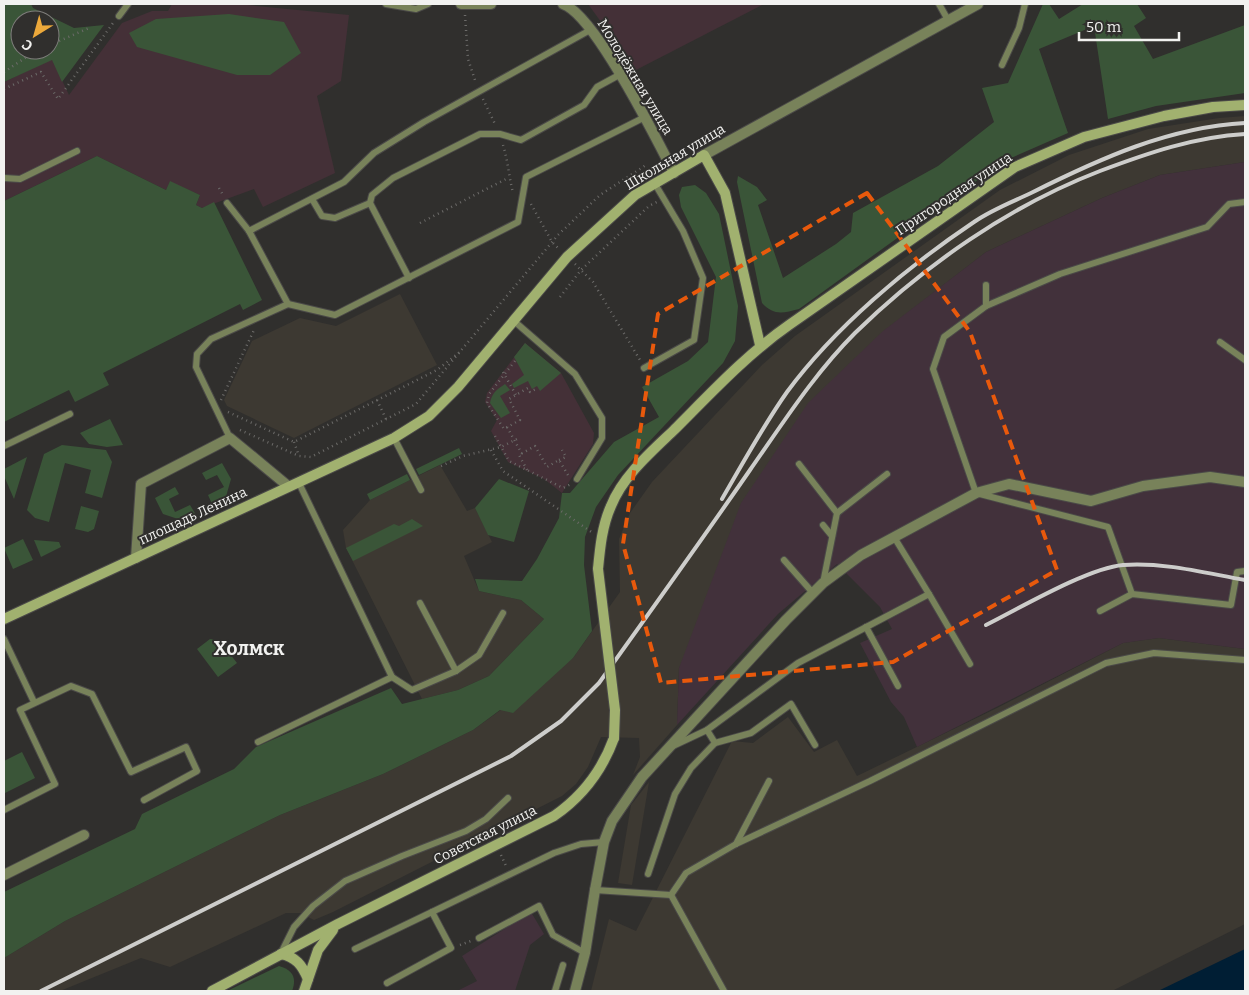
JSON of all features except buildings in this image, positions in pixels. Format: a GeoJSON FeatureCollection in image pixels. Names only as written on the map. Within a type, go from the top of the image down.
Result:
{"type":"FeatureCollection","features":[{"type":"Feature","properties":{"kind":"main road","name":"Пригородная улица"},"geometry":{"type":"LineString","coordinates":[[614,738],[615,710],[598,569],[602,535],[611,505],[637,467],[760,346],[1015,167],[1084,137],[1164,116],[1213,107],[1245,105]]}},
{"type":"Feature","properties":{"kind":"main road","name":"Школьная улица"},"geometry":{"type":"LineString","coordinates":[[394,438],[429,416],[458,387],[567,257],[635,195],[704,155]]}},
{"type":"Feature","properties":{"kind":"main road"},"geometry":{"type":"LineString","coordinates":[[704,155],[725,193],[760,346]]}},
{"type":"Feature","properties":{"kind":"main road","name":"площадь Ленина"},"geometry":{"type":"LineString","coordinates":[[5,616],[136,558],[293,483],[394,438]]}},
{"type":"Feature","properties":{"kind":"main road","name":"Советская улица"},"geometry":{"type":"LineString","coordinates":[[212,991],[338,924],[554,816],[570,805],[597,774],[614,738]]}},
{"type":"Feature","properties":{"kind":"main road","name":"Советская улица"},"geometry":{"type":"LineString","coordinates":[[304,991],[318,950],[338,924]]}},
{"type":"Feature","properties":{"kind":"main road"},"geometry":{"type":"LineString","coordinates":[[281,954],[292,956],[302,966],[308,979]]}},
{"type":"Feature","properties":{"kind":"street"},"geometry":{"type":"LineString","coordinates":[[461,4],[491,4]]}},
{"type":"Feature","properties":{"kind":"street","name":"Молодёжная улица"},"geometry":{"type":"LineString","coordinates":[[563,4],[577,12],[592,29],[645,117],[674,173]]}},
{"type":"Feature","properties":{"kind":"street","name":"Школьная улица"},"geometry":{"type":"LineString","coordinates":[[704,155],[978,4]]}},
{"type":"Feature","properties":{"kind":"street"},"geometry":{"type":"LineString","coordinates":[[136,558],[141,484],[230,438],[293,483]]}},
{"type":"Feature","properties":{"kind":"street"},"geometry":{"type":"LineString","coordinates":[[575,991],[585,953],[604,842],[612,821],[632,791],[669,747],[823,583],[861,555],[976,493],[1009,484],[1091,501],[1143,486],[1210,477],[1245,482]]}},
{"type":"Feature","properties":{"kind":"street"},"geometry":{"type":"LineString","coordinates":[[4,875],[84,835]]}},
{"type":"Feature","properties":{"kind":"lane"},"geometry":{"type":"LineString","coordinates":[[119,16],[128,4]]}},
{"type":"Feature","properties":{"kind":"lane"},"geometry":{"type":"LineString","coordinates":[[386,4],[416,9],[428,4]]}},
{"type":"Feature","properties":{"kind":"lane"},"geometry":{"type":"LineString","coordinates":[[939,4],[948,20]]}},
{"type":"Feature","properties":{"kind":"lane"},"geometry":{"type":"LineString","coordinates":[[1002,65],[1019,28],[1025,4]]}},
{"type":"Feature","properties":{"kind":"lane"},"geometry":{"type":"LineString","coordinates":[[249,231],[344,182],[374,153],[479,91],[592,29]]}},
{"type":"Feature","properties":{"kind":"lane"},"geometry":{"type":"LineString","coordinates":[[409,278],[370,203],[372,195],[393,178],[480,134],[500,134],[521,140],[584,105],[597,87],[619,75]]}},
{"type":"Feature","properties":{"kind":"lane"},"geometry":{"type":"LineString","coordinates":[[230,438],[221,411],[196,367],[197,354],[210,339],[288,304],[335,316],[518,222],[522,189],[526,177],[645,117]]}},
{"type":"Feature","properties":{"kind":"lane"},"geometry":{"type":"LineString","coordinates":[[4,178],[20,179],[77,151]]}},
{"type":"Feature","properties":{"kind":"lane"},"geometry":{"type":"LineString","coordinates":[[644,368],[694,340],[703,278],[683,231],[655,184]]}},
{"type":"Feature","properties":{"kind":"lane"},"geometry":{"type":"LineString","coordinates":[[312,199],[322,216],[335,218],[370,203]]}},
{"type":"Feature","properties":{"kind":"lane"},"geometry":{"type":"LineString","coordinates":[[1132,594],[1108,527],[976,493],[933,369],[944,337],[986,306],[1060,274],[1207,227],[1229,204],[1245,202]]}},
{"type":"Feature","properties":{"kind":"lane"},"geometry":{"type":"LineString","coordinates":[[227,203],[249,231],[288,304]]}},
{"type":"Feature","properties":{"kind":"lane"},"geometry":{"type":"LineString","coordinates":[[986,285],[986,306]]}},
{"type":"Feature","properties":{"kind":"lane"},"geometry":{"type":"LineString","coordinates":[[514,321],[575,374],[602,418],[602,438],[574,481]]}},
{"type":"Feature","properties":{"kind":"lane"},"geometry":{"type":"LineString","coordinates":[[1220,342],[1245,360]]}},
{"type":"Feature","properties":{"kind":"lane"},"geometry":{"type":"LineString","coordinates":[[4,446],[70,414]]}},
{"type":"Feature","properties":{"kind":"lane"},"geometry":{"type":"LineString","coordinates":[[394,438],[420,490]]}},
{"type":"Feature","properties":{"kind":"lane"},"geometry":{"type":"LineString","coordinates":[[799,464],[836,513]]}},
{"type":"Feature","properties":{"kind":"lane"},"geometry":{"type":"LineString","coordinates":[[823,583],[836,513],[886,474]]}},
{"type":"Feature","properties":{"kind":"lane"},"geometry":{"type":"LineString","coordinates":[[293,483],[392,677],[412,690],[456,671],[479,654],[503,613]]}},
{"type":"Feature","properties":{"kind":"lane"},"geometry":{"type":"LineString","coordinates":[[823,525],[832,536]]}},
{"type":"Feature","properties":{"kind":"lane"},"geometry":{"type":"LineString","coordinates":[[894,537],[970,664]]}},
{"type":"Feature","properties":{"kind":"lane"},"geometry":{"type":"LineString","coordinates":[[784,560],[813,593]]}},
{"type":"Feature","properties":{"kind":"lane"},"geometry":{"type":"LineString","coordinates":[[1100,610],[1132,594],[1231,605],[1237,572],[1245,571]]}},
{"type":"Feature","properties":{"kind":"lane"},"geometry":{"type":"LineString","coordinates":[[669,747],[707,730],[798,663],[928,594]]}},
{"type":"Feature","properties":{"kind":"lane"},"geometry":{"type":"LineString","coordinates":[[420,603],[456,671]]}},
{"type":"Feature","properties":{"kind":"lane"},"geometry":{"type":"LineString","coordinates":[[866,627],[898,686]]}},
{"type":"Feature","properties":{"kind":"lane"},"geometry":{"type":"LineString","coordinates":[[4,639],[34,702]]}},
{"type":"Feature","properties":{"kind":"lane"},"geometry":{"type":"LineString","coordinates":[[671,895],[686,873],[736,844],[870,781],[1106,663],[1154,653],[1245,660]]}},
{"type":"Feature","properties":{"kind":"lane"},"geometry":{"type":"LineString","coordinates":[[258,742],[392,677]]}},
{"type":"Feature","properties":{"kind":"lane"},"geometry":{"type":"LineString","coordinates":[[4,810],[54,784],[20,710],[71,686],[92,694],[131,772],[186,748],[197,771],[144,800]]}},
{"type":"Feature","properties":{"kind":"lane"},"geometry":{"type":"LineString","coordinates":[[648,874],[675,794],[691,768],[715,743],[751,733],[791,704],[816,745]]}},
{"type":"Feature","properties":{"kind":"lane"},"geometry":{"type":"LineString","coordinates":[[707,730],[715,743]]}},
{"type":"Feature","properties":{"kind":"lane"},"geometry":{"type":"LineString","coordinates":[[736,844],[769,781]]}},
{"type":"Feature","properties":{"kind":"lane"},"geometry":{"type":"LineString","coordinates":[[281,954],[294,927],[313,906],[345,882],[402,856],[466,831],[486,819],[508,798]]}},
{"type":"Feature","properties":{"kind":"lane"},"geometry":{"type":"LineString","coordinates":[[355,949],[510,874],[580,844],[604,842]]}},
{"type":"Feature","properties":{"kind":"lane"},"geometry":{"type":"LineString","coordinates":[[595,890],[671,895]]}},
{"type":"Feature","properties":{"kind":"lane"},"geometry":{"type":"LineString","coordinates":[[671,895],[724,991]]}},
{"type":"Feature","properties":{"kind":"lane"},"geometry":{"type":"LineString","coordinates":[[479,938],[539,906],[554,935],[585,953]]}},
{"type":"Feature","properties":{"kind":"lane"},"geometry":{"type":"LineString","coordinates":[[387,983],[452,948],[432,912]]}},
{"type":"Feature","properties":{"kind":"lane"},"geometry":{"type":"LineString","coordinates":[[555,991],[563,965]]}},
{"type":"Feature","properties":{"kind":"path"},"geometry":{"type":"LineString","coordinates":[[470,4],[465,14],[468,59],[479,91],[500,134],[508,160],[508,178],[513,192],[513,201]]}},
{"type":"Feature","properties":{"kind":"path"},"geometry":{"type":"LineString","coordinates":[[4,89],[42,72],[58,99],[119,16]]}},
{"type":"Feature","properties":{"kind":"path"},"geometry":{"type":"LineString","coordinates":[[60,41],[89,28]]}},
{"type":"Feature","properties":{"kind":"path"},"geometry":{"type":"LineString","coordinates":[[4,72],[22,60]]}},
{"type":"Feature","properties":{"kind":"path"},"geometry":{"type":"LineString","coordinates":[[234,428],[299,456],[311,456],[416,404],[441,378],[552,242],[600,195],[646,165]]}},
{"type":"Feature","properties":{"kind":"path"},"geometry":{"type":"LineString","coordinates":[[420,223],[508,178]]}},
{"type":"Feature","properties":{"kind":"path"},"geometry":{"type":"LineString","coordinates":[[560,297],[581,270],[649,206],[663,198]]}},
{"type":"Feature","properties":{"kind":"path"},"geometry":{"type":"LineString","coordinates":[[541,221],[552,242],[598,289],[644,368]]}},
{"type":"Feature","properties":{"kind":"path"},"geometry":{"type":"LineString","coordinates":[[227,415],[221,411],[220,403],[260,317]]}},
{"type":"Feature","properties":{"kind":"path"},"geometry":{"type":"LineString","coordinates":[[294,442],[437,370],[465,348]]}},
{"type":"Feature","properties":{"kind":"path"},"geometry":{"type":"LineString","coordinates":[[515,361],[503,373],[487,398],[488,403],[504,429],[520,420],[508,399],[528,388],[531,394],[538,388]]}},
{"type":"Feature","properties":{"kind":"path"},"geometry":{"type":"LineString","coordinates":[[437,370],[441,378]]}},
{"type":"Feature","properties":{"kind":"path"},"geometry":{"type":"LineString","coordinates":[[503,373],[516,395]]}},
{"type":"Feature","properties":{"kind":"path"},"geometry":{"type":"LineString","coordinates":[[377,400],[386,420]]}},
{"type":"Feature","properties":{"kind":"path"},"geometry":{"type":"LineString","coordinates":[[221,411],[294,442],[299,456]]}},
{"type":"Feature","properties":{"kind":"path"},"geometry":{"type":"LineString","coordinates":[[507,427],[516,440],[522,454]]}},
{"type":"Feature","properties":{"kind":"path"},"geometry":{"type":"LineString","coordinates":[[495,436],[509,461],[563,488],[574,481]]}},
{"type":"Feature","properties":{"kind":"path"},"geometry":{"type":"LineString","coordinates":[[441,466],[463,456],[501,447],[516,440]]}},
{"type":"Feature","properties":{"kind":"path"},"geometry":{"type":"LineString","coordinates":[[527,470],[519,455],[535,446],[547,467],[566,457],[562,450]]}},
{"type":"Feature","properties":{"kind":"path"},"geometry":{"type":"LineString","coordinates":[[491,450],[503,471],[589,531],[602,535]]}},
{"type":"Feature","properties":{"kind":"path"},"geometry":{"type":"LineString","coordinates":[[559,460],[569,477]]}},
{"type":"Feature","properties":{"kind":"path"},"geometry":{"type":"LineString","coordinates":[[497,844],[510,874]]}},
{"type":"Feature","properties":{"kind":"path"},"geometry":{"type":"LineString","coordinates":[[452,948],[479,938]]}},
{"type":"Feature","properties":{"kind":"highlighted area"},"geometry":{"type":"Polygon","coordinates":[[[867,193],[970,332],[1057,570],[893,662],[661,683],[623,544],[658,314],[867,193]]]}},
{"type":"Feature","properties":{"kind":"shaded area"},"geometry":{"type":"Polygon","coordinates":[[[172,4],[237,4],[349,15],[341,81],[317,96],[335,173],[263,207],[254,189],[202,208],[196,205],[200,195],[170,182],[166,190],[97,156],[4,201],[4,82],[52,60],[69,95],[122,23],[152,11],[168,11],[172,4]]]}},
{"type":"Feature","properties":{"kind":"shaded area"},"geometry":{"type":"Polygon","coordinates":[[[588,4],[764,4],[636,70],[588,4]]]}},
{"type":"Feature","properties":{"kind":"shaded area"},"geometry":{"type":"Polygon","coordinates":[[[1245,116],[1245,162],[1160,175],[1102,198],[986,252],[884,331],[679,668],[677,725],[633,775],[640,757],[639,738],[601,737],[588,767],[576,784],[562,796],[333,912],[314,920],[300,913],[286,913],[170,967],[141,958],[60,991],[4,991],[4,958],[65,921],[280,815],[383,774],[473,730],[573,658],[620,592],[619,539],[630,513],[652,482],[762,365],[795,336],[1000,190],[1069,155],[1148,129],[1245,116]]]}},
{"type":"Feature","properties":{"kind":"shaded area"},"geometry":{"type":"Polygon","coordinates":[[[1245,162],[1245,649],[1159,638],[1123,643],[917,747],[904,717],[891,702],[860,643],[892,629],[880,607],[837,564],[778,614],[677,725],[679,668],[741,503],[808,403],[883,331],[986,252],[1102,198],[1160,175],[1245,162]]]}},
{"type":"Feature","properties":{"kind":"shaded area"},"geometry":{"type":"Polygon","coordinates":[[[400,294],[437,365],[294,438],[227,406],[224,400],[252,341],[300,318],[336,326],[400,294]]]}},
{"type":"Feature","properties":{"kind":"shaded area"},"geometry":{"type":"Polygon","coordinates":[[[525,343],[561,373],[594,433],[593,444],[562,493],[544,479],[508,462],[491,431],[497,420],[485,402],[487,393],[525,343]]]}},
{"type":"Feature","properties":{"kind":"shaded area"},"geometry":{"type":"Polygon","coordinates":[[[440,465],[467,511],[475,508],[492,542],[464,556],[479,591],[521,600],[544,619],[489,676],[458,690],[422,699],[346,548],[343,530],[370,500],[440,465]]]}},
{"type":"Feature","properties":{"kind":"shaded area"},"geometry":{"type":"Polygon","coordinates":[[[1159,638],[1245,649],[1245,924],[1112,991],[591,991],[609,919],[636,931],[732,741],[753,743],[788,717],[814,752],[837,740],[857,776],[997,708],[1123,643],[1159,638]]]}},
{"type":"Feature","properties":{"kind":"shaded area"},"geometry":{"type":"Polygon","coordinates":[[[649,782],[632,885],[618,883],[631,805],[649,782]]]}},
{"type":"Feature","properties":{"kind":"shaded area"},"geometry":{"type":"Polygon","coordinates":[[[531,912],[544,934],[530,945],[515,991],[457,991],[477,981],[462,956],[531,912]]]}},
{"type":"Feature","properties":{"kind":"green space"},"geometry":{"type":"Polygon","coordinates":[[[4,4],[31,4],[37,10],[10,10],[10,60],[52,60],[4,82],[4,4]]]}},
{"type":"Feature","properties":{"kind":"green space"},"geometry":{"type":"Polygon","coordinates":[[[1043,4],[1049,4],[1059,19],[1083,4],[1137,4],[1146,18],[1134,26],[1153,59],[1245,25],[1245,93],[1156,106],[1108,119],[1094,26],[1039,49],[1068,133],[1004,161],[799,309],[788,312],[775,312],[766,307],[762,303],[737,182],[738,176],[757,187],[767,200],[758,205],[783,278],[836,244],[851,232],[853,213],[938,166],[994,122],[982,88],[1008,83],[1043,4]]]}},
{"type":"Feature","properties":{"kind":"green space"},"geometry":{"type":"Polygon","coordinates":[[[229,14],[284,22],[301,53],[270,75],[237,75],[137,47],[129,33],[156,19],[229,14]]]}},
{"type":"Feature","properties":{"kind":"green space"},"geometry":{"type":"Polygon","coordinates":[[[60,21],[74,28],[104,25],[62,82],[52,60],[60,60],[60,21]]]}},
{"type":"Feature","properties":{"kind":"green space"},"geometry":{"type":"Polygon","coordinates":[[[97,156],[166,190],[170,181],[200,195],[196,205],[202,208],[214,202],[262,300],[243,310],[240,304],[103,373],[109,385],[75,402],[69,390],[4,422],[4,201],[97,156]]]}},
{"type":"Feature","properties":{"kind":"green space"},"geometry":{"type":"Polygon","coordinates":[[[695,185],[706,193],[719,214],[738,306],[735,341],[723,363],[618,475],[596,507],[585,537],[584,565],[592,631],[573,658],[513,713],[500,710],[473,730],[383,774],[280,815],[65,921],[4,958],[4,892],[135,829],[142,814],[234,769],[256,747],[391,688],[402,704],[458,690],[489,676],[544,619],[521,600],[479,591],[475,579],[522,581],[537,559],[559,518],[562,493],[570,493],[614,442],[659,417],[642,387],[688,361],[708,342],[716,277],[681,207],[679,195],[682,187],[695,185]]]}},
{"type":"Feature","properties":{"kind":"green space"},"geometry":{"type":"Polygon","coordinates":[[[525,343],[561,373],[540,391],[537,386],[532,389],[528,381],[514,388],[512,384],[524,375],[514,357],[525,343]]]}},
{"type":"Feature","properties":{"kind":"green space"},"geometry":{"type":"Polygon","coordinates":[[[505,384],[510,390],[500,396],[510,413],[501,418],[490,403],[495,392],[505,384]]]}},
{"type":"Feature","properties":{"kind":"green space"},"geometry":{"type":"Polygon","coordinates":[[[110,419],[123,445],[107,447],[89,444],[80,433],[110,419]]]}},
{"type":"Feature","properties":{"kind":"green space"},"geometry":{"type":"Polygon","coordinates":[[[62,445],[106,450],[112,462],[102,498],[85,493],[91,470],[65,463],[49,522],[35,518],[27,510],[44,454],[62,445]]]}},
{"type":"Feature","properties":{"kind":"green space"},"geometry":{"type":"Polygon","coordinates":[[[459,448],[462,454],[419,475],[416,469],[459,448]]]}},
{"type":"Feature","properties":{"kind":"green space"},"geometry":{"type":"Polygon","coordinates":[[[27,457],[14,499],[4,476],[4,469],[27,457]]]}},
{"type":"Feature","properties":{"kind":"green space"},"geometry":{"type":"Polygon","coordinates":[[[222,463],[231,479],[225,500],[213,506],[208,495],[224,487],[217,475],[206,480],[202,473],[222,463]]]}},
{"type":"Feature","properties":{"kind":"green space"},"geometry":{"type":"Polygon","coordinates":[[[407,474],[410,480],[370,500],[367,494],[407,474]]]}},
{"type":"Feature","properties":{"kind":"green space"},"geometry":{"type":"Polygon","coordinates":[[[499,479],[529,491],[514,542],[488,535],[475,508],[499,479]]]}},
{"type":"Feature","properties":{"kind":"green space"},"geometry":{"type":"Polygon","coordinates":[[[175,487],[179,494],[169,499],[175,512],[190,505],[196,515],[184,521],[163,514],[155,498],[175,487]]]}},
{"type":"Feature","properties":{"kind":"green space"},"geometry":{"type":"Polygon","coordinates":[[[81,506],[99,511],[94,529],[88,532],[75,529],[81,506]]]}},
{"type":"Feature","properties":{"kind":"green space"},"geometry":{"type":"Polygon","coordinates":[[[412,519],[423,526],[353,561],[346,548],[394,524],[399,526],[412,519]]]}},
{"type":"Feature","properties":{"kind":"green space"},"geometry":{"type":"Polygon","coordinates":[[[23,539],[33,560],[13,569],[4,548],[23,539]]]}},
{"type":"Feature","properties":{"kind":"green space"},"geometry":{"type":"Polygon","coordinates":[[[34,540],[59,542],[61,547],[41,557],[34,540]]]}},
{"type":"Feature","properties":{"kind":"green space"},"geometry":{"type":"Polygon","coordinates":[[[210,639],[219,640],[237,663],[218,677],[197,649],[210,639]]]}},
{"type":"Feature","properties":{"kind":"green space"},"geometry":{"type":"Polygon","coordinates":[[[22,752],[35,778],[5,793],[4,761],[22,752]]]}},
{"type":"Feature","properties":{"kind":"green space"},"geometry":{"type":"Polygon","coordinates":[[[279,966],[288,970],[293,975],[292,991],[227,991],[279,966]]]}},
{"type":"Feature","properties":{"kind":"water"},"geometry":{"type":"Polygon","coordinates":[[[1245,949],[1245,991],[1158,991],[1245,949]]]}},
{"type":"Feature","properties":{"kind":"railway"},"geometry":{"type":"LineString","coordinates":[[722,499],[770,418],[806,368],[827,344],[873,300],[923,258],[994,210],[1082,168],[1162,138],[1189,131],[1245,123]]}},
{"type":"Feature","properties":{"kind":"railway"},"geometry":{"type":"LineString","coordinates":[[41,991],[511,756],[561,721],[599,683],[812,382],[855,333],[882,308],[939,261],[970,240],[1001,220],[1066,185],[1118,164],[1171,147],[1189,142],[1245,134]]}},
{"type":"Feature","properties":{"kind":"railway"},"geometry":{"type":"LineString","coordinates":[[986,625],[1073,581],[1092,573],[1123,565],[1154,565],[1200,571],[1245,580]]}},
{"type":"Feature","properties":{"kind":"district","name":"Холмск"},"geometry":{"type":"Point","coordinates":[249,648]}}]}
